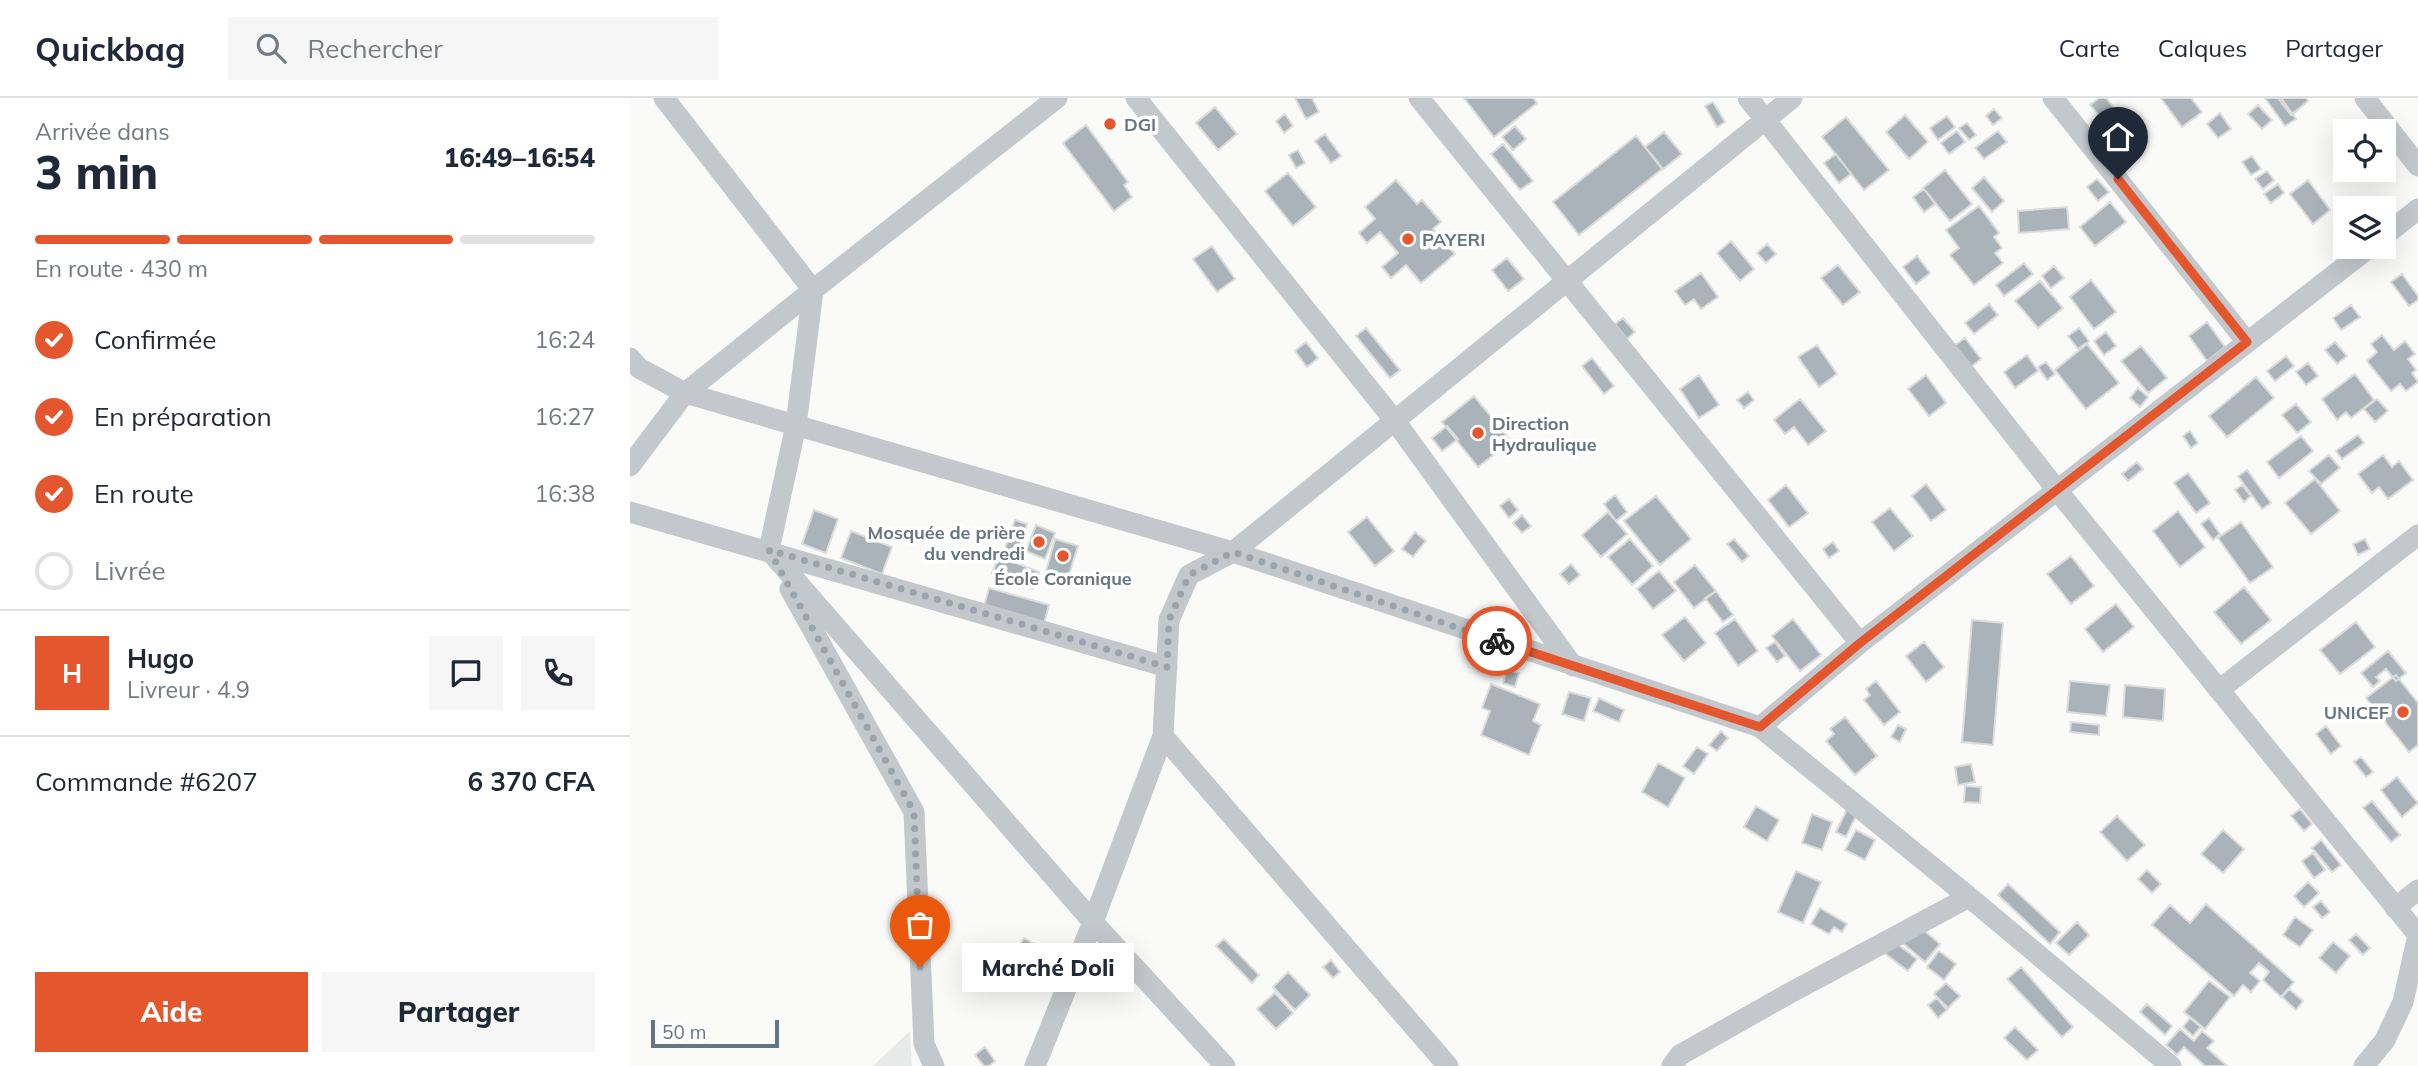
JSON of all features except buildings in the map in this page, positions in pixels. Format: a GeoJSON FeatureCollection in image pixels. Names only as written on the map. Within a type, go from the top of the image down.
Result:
{"type":"FeatureCollection","features":[{"type":"Feature","properties":{"kind":"street"},"geometry":{"type":"LineString","coordinates":[[664,98],[813,290],[796,425],[769,550],[914,812],[924,1044],[934,1066]]}},
{"type":"Feature","properties":{"kind":"street"},"geometry":{"type":"LineString","coordinates":[[630,466],[685,393],[1057,98]]}},
{"type":"Feature","properties":{"kind":"street"},"geometry":{"type":"LineString","coordinates":[[1136,98],[1395,421],[1573,666]]}},
{"type":"Feature","properties":{"kind":"street"},"geometry":{"type":"LineString","coordinates":[[1419,98],[1860,643]]}},
{"type":"Feature","properties":{"kind":"street"},"geometry":{"type":"LineString","coordinates":[[1748,98],[2057,490],[2418,935],[2403,1002],[2385,1040],[2364,1066]]}},
{"type":"Feature","properties":{"kind":"street"},"geometry":{"type":"LineString","coordinates":[[1035,1066],[1163,736],[1169,620],[1189,575],[1233,552],[1792,98]]}},
{"type":"Feature","properties":{"kind":"street"},"geometry":{"type":"LineString","coordinates":[[2053,98],[2247,342]]}},
{"type":"Feature","properties":{"kind":"street"},"geometry":{"type":"LineString","coordinates":[[2365,98],[2418,166]]}},
{"type":"Feature","properties":{"kind":"street"},"geometry":{"type":"LineString","coordinates":[[2396,226],[2418,209]]}},
{"type":"Feature","properties":{"kind":"street"},"geometry":{"type":"LineString","coordinates":[[1760,727],[1860,643],[2354,259]]}},
{"type":"Feature","properties":{"kind":"street"},"geometry":{"type":"LineString","coordinates":[[630,358],[639,368],[685,393],[1233,552],[1760,727],[2171,1066]]}},
{"type":"Feature","properties":{"kind":"street"},"geometry":{"type":"LineString","coordinates":[[630,512],[1167,667]]}},
{"type":"Feature","properties":{"kind":"street"},"geometry":{"type":"LineString","coordinates":[[2219,691],[2418,535]]}},
{"type":"Feature","properties":{"kind":"street"},"geometry":{"type":"LineString","coordinates":[[769,550],[1093,922],[1225,1066]]}},
{"type":"Feature","properties":{"kind":"street"},"geometry":{"type":"LineString","coordinates":[[1163,736],[1448,1066]]}},
{"type":"Feature","properties":{"kind":"street"},"geometry":{"type":"LineString","coordinates":[[2395,908],[2418,890]]}},
{"type":"Feature","properties":{"kind":"street"},"geometry":{"type":"LineString","coordinates":[[1672,1066],[1680,1055],[1704,1041],[1969,897]]}},
{"type":"Feature","properties":{"kind":"shaded area"},"geometry":{"type":"Polygon","coordinates":[[[910,1031],[912,1066],[873,1066],[910,1031]]]}},
{"type":"Feature","properties":{"kind":"way so far"},"geometry":{"type":"LineString","coordinates":[[920,967],[914,812],[769,550],[1167,667],[1169,620],[1189,575],[1233,552],[1497,641]]}},
{"type":"Feature","properties":{"kind":"place","name":"DGI"},"geometry":{"type":"Point","coordinates":[1110,124]}},
{"type":"Feature","properties":{"kind":"place","name":"PAYERI"},"geometry":{"type":"Point","coordinates":[1408,239]}},
{"type":"Feature","properties":{"kind":"place","name":"Direction Hydraulique"},"geometry":{"type":"Point","coordinates":[1478,433]}},
{"type":"Feature","properties":{"kind":"place","name":"Mosquée de prière du vendredi"},"geometry":{"type":"Point","coordinates":[1039,542]}},
{"type":"Feature","properties":{"kind":"place","name":"École Coranique"},"geometry":{"type":"Point","coordinates":[1063,556]}},
{"type":"Feature","properties":{"kind":"place","name":"UNICEF"},"geometry":{"type":"Point","coordinates":[2403,712]}},
{"type":"Feature","properties":{"kind":"place","name":"Marché Doli"},"geometry":{"type":"Point","coordinates":[920,967]}},
{"type":"Feature","properties":{"kind":"route"},"geometry":{"type":"LineString","coordinates":[[1497,641],[1760,727],[1860,643],[2247,342],[2118,179]]}}]}
